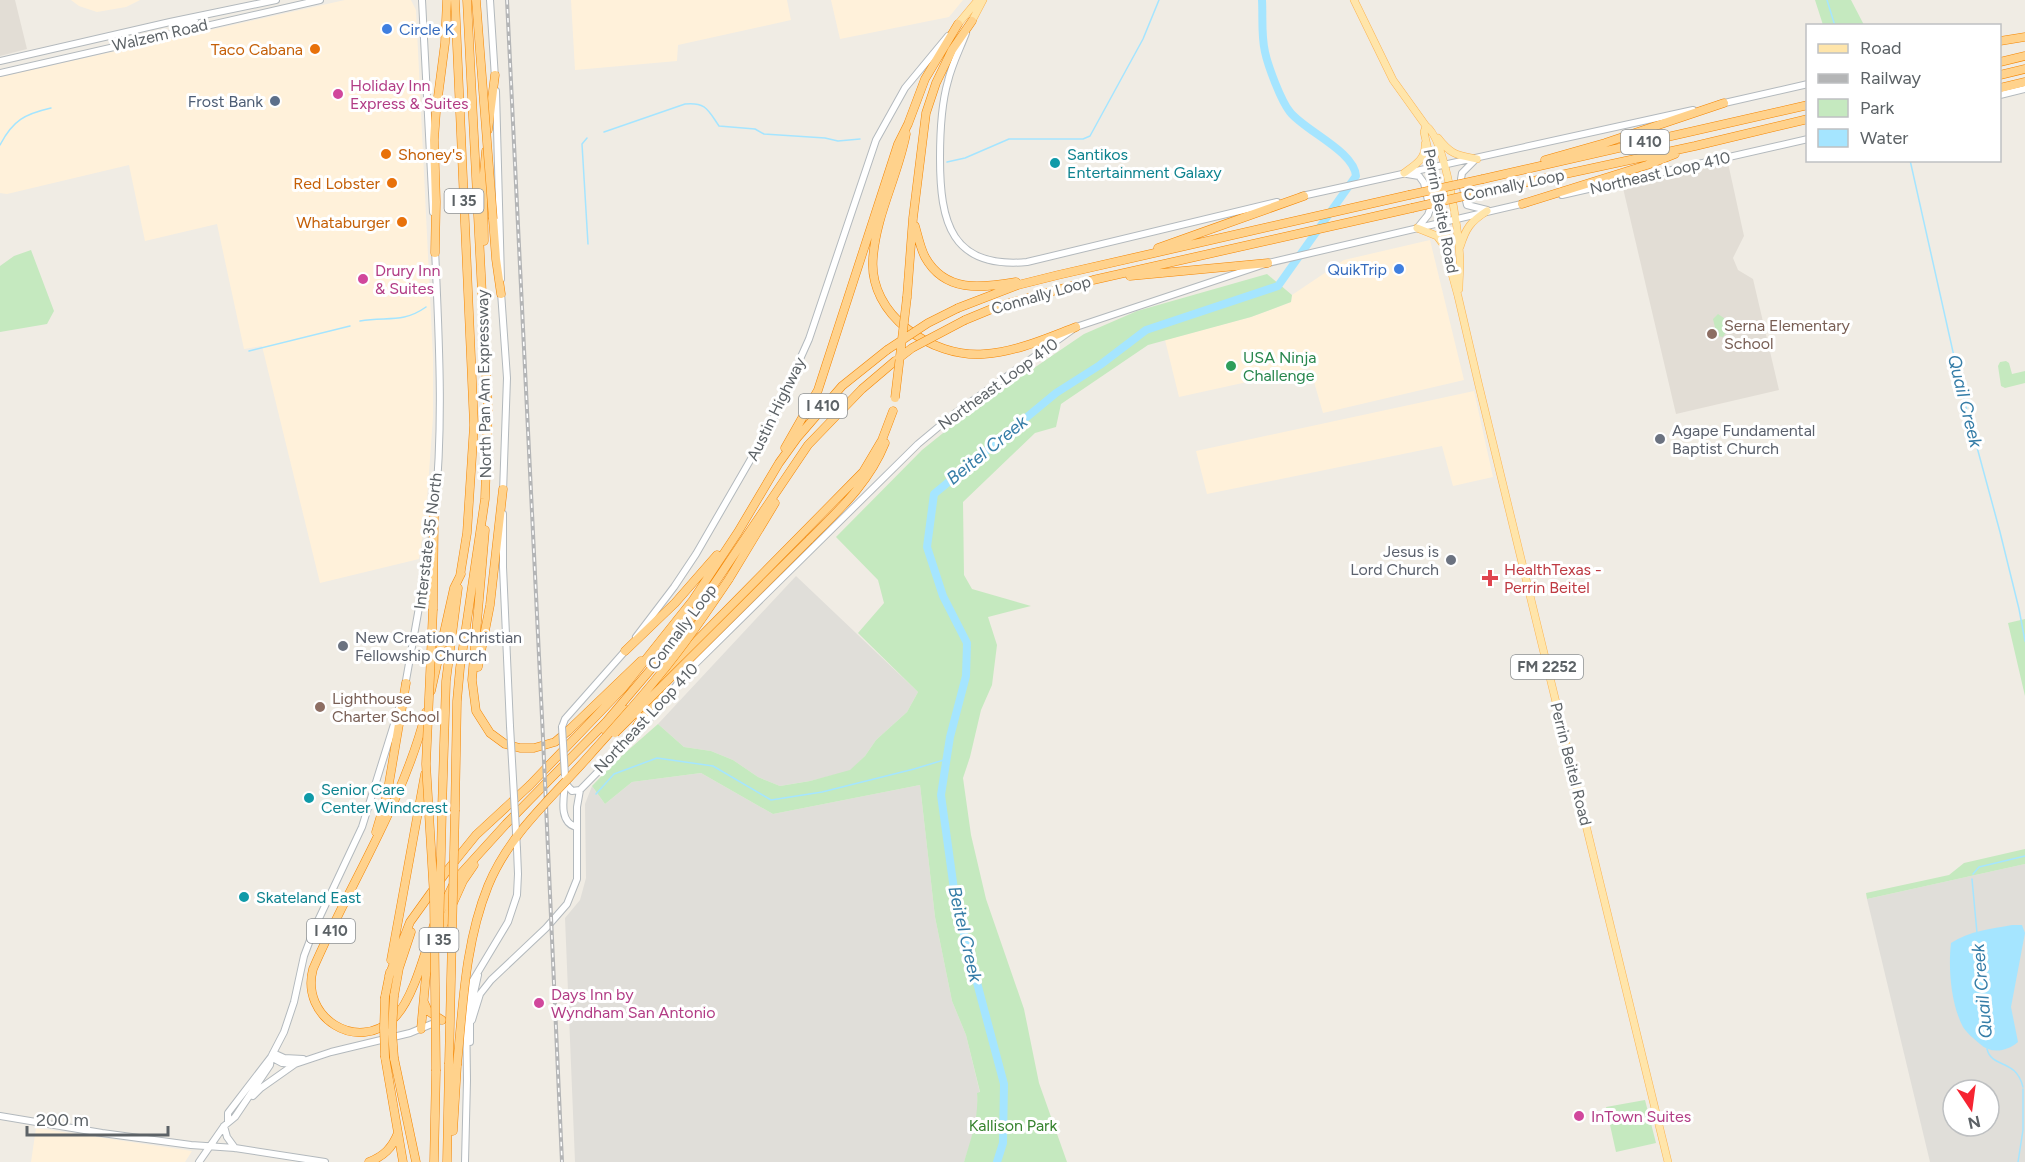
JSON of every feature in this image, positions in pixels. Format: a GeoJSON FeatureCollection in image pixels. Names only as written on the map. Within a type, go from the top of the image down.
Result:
{"type":"FeatureCollection","features":[{"type":"Feature","properties":{"kind":"highway"},"geometry":{"type":"LineString","coordinates":[[435,253],[434,140],[445,43],[447,0]]}},
{"type":"Feature","properties":{"kind":"highway","name":"North Pan Am Expressway"},"geometry":{"type":"LineString","coordinates":[[434,1162],[447,673],[467,533],[474,425],[454,0]]}},
{"type":"Feature","properties":{"kind":"highway","name":"North Pan Am Expressway"},"geometry":{"type":"LineString","coordinates":[[449,1162],[453,1065],[454,810],[457,701],[485,499],[488,455],[488,411],[467,0]]}},
{"type":"Feature","properties":{"kind":"highway"},"geometry":{"type":"LineString","coordinates":[[476,0],[496,259],[501,294]]}},
{"type":"Feature","properties":{"kind":"highway"},"geometry":{"type":"LineString","coordinates":[[585,760],[635,714],[843,507],[871,473],[887,439],[895,398],[926,113],[936,83],[952,50],[972,21]]}},
{"type":"Feature","properties":{"kind":"highway"},"geometry":{"type":"LineString","coordinates":[[772,474],[818,390],[898,144],[926,79],[958,24]]}},
{"type":"Feature","properties":{"kind":"highway"},"geometry":{"type":"LineString","coordinates":[[2001,42],[2025,36]]}},
{"type":"Feature","properties":{"kind":"highway"},"geometry":{"type":"LineString","coordinates":[[2001,62],[2025,56]]}},
{"type":"Feature","properties":{"kind":"highway"},"geometry":{"type":"LineString","coordinates":[[2001,75],[2025,69]]}},
{"type":"Feature","properties":{"kind":"highway"},"geometry":{"type":"LineString","coordinates":[[482,282],[483,184],[495,75]]}},
{"type":"Feature","properties":{"kind":"highway"},"geometry":{"type":"LineString","coordinates":[[2001,88],[2025,82]]}},
{"type":"Feature","properties":{"kind":"highway"},"geometry":{"type":"LineString","coordinates":[[1483,178],[1605,142],[1724,103]]}},
{"type":"Feature","properties":{"kind":"highway","name":"Connally Loop"},"geometry":{"type":"LineString","coordinates":[[651,652],[693,600],[738,532],[772,474],[821,409],[842,386],[887,350],[928,323],[958,308],[1018,285],[1058,275],[1806,105]]}},
{"type":"Feature","properties":{"kind":"highway","name":"Connally Loop"},"geometry":{"type":"LineString","coordinates":[[494,837],[606,722],[668,649],[808,445],[862,389],[912,348],[965,320],[999,306],[1093,280],[1806,120]]}},
{"type":"Feature","properties":{"kind":"highway"},"geometry":{"type":"LineString","coordinates":[[908,124],[901,156],[876,233],[872,260],[882,300],[895,319],[910,332],[938,346],[967,354],[1009,350],[1077,327]]}},
{"type":"Feature","properties":{"kind":"highway"},"geometry":{"type":"LineString","coordinates":[[1522,204],[1647,165],[1695,146]]}},
{"type":"Feature","properties":{"kind":"highway"},"geometry":{"type":"LineString","coordinates":[[1120,262],[1304,196]]}},
{"type":"Feature","properties":{"kind":"highway"},"geometry":{"type":"LineString","coordinates":[[913,219],[925,258],[940,274],[956,284],[979,288],[1058,275]]}},
{"type":"Feature","properties":{"kind":"highway"},"geometry":{"type":"LineString","coordinates":[[1093,280],[1268,263]]}},
{"type":"Feature","properties":{"kind":"highway"},"geometry":{"type":"LineString","coordinates":[[526,802],[681,659],[863,472],[882,440],[893,411]]}},
{"type":"Feature","properties":{"kind":"highway"},"geometry":{"type":"LineString","coordinates":[[453,1065],[470,949],[477,918],[489,883],[525,825],[657,678],[697,626],[762,527],[794,468]]}},
{"type":"Feature","properties":{"kind":"highway"},"geometry":{"type":"LineString","coordinates":[[474,702],[490,605],[503,489]]}},
{"type":"Feature","properties":{"kind":"highway","name":"I 410"},"geometry":{"type":"LineString","coordinates":[[485,499],[485,536],[472,680],[476,711],[485,726],[505,744],[520,748],[547,745],[568,731],[651,652]]}},
{"type":"Feature","properties":{"kind":"highway"},"geometry":{"type":"LineString","coordinates":[[434,515],[433,609],[426,764],[434,891],[436,1071]]}},
{"type":"Feature","properties":{"kind":"highway"},"geometry":{"type":"LineString","coordinates":[[625,651],[675,603],[738,532]]}},
{"type":"Feature","properties":{"kind":"highway","name":"I 410"},"geometry":{"type":"LineString","coordinates":[[461,574],[454,588],[442,650],[423,724],[386,819],[319,955],[310,982],[316,1005],[324,1016],[338,1027],[358,1032],[371,1031],[384,1026],[404,1006],[435,923],[456,879],[494,837]]}},
{"type":"Feature","properties":{"kind":"highway"},"geometry":{"type":"LineString","coordinates":[[389,976],[410,922],[476,835],[530,785],[609,704],[651,652]]}},
{"type":"Feature","properties":{"kind":"highway"},"geometry":{"type":"LineString","coordinates":[[625,744],[681,659]]}},
{"type":"Feature","properties":{"kind":"highway"},"geometry":{"type":"LineString","coordinates":[[371,851],[387,795],[406,683]]}},
{"type":"Feature","properties":{"kind":"highway"},"geometry":{"type":"LineString","coordinates":[[404,1162],[398,1131],[390,1058],[392,1032],[389,976],[426,764]]}},
{"type":"Feature","properties":{"kind":"highway"},"geometry":{"type":"LineString","coordinates":[[421,1029],[426,975],[433,947],[463,881],[494,837]]}},
{"type":"Feature","properties":{"kind":"highway"},"geometry":{"type":"LineString","coordinates":[[390,996],[403,954],[427,898]]}},
{"type":"Feature","properties":{"kind":"highway"},"geometry":{"type":"LineString","coordinates":[[424,1001],[428,1011],[442,1020]]}},
{"type":"Feature","properties":{"kind":"highway"},"geometry":{"type":"LineString","coordinates":[[390,1058],[416,1162]]}},
{"type":"Feature","properties":{"kind":"highway"},"geometry":{"type":"LineString","coordinates":[[369,1162],[386,1153],[395,1141],[398,1131]]}},
{"type":"Feature","properties":{"kind":"main road","name":"Walzem Road"},"geometry":{"type":"LineString","coordinates":[[0,61],[276,0]]}},
{"type":"Feature","properties":{"kind":"main road","name":"Walzem Road"},"geometry":{"type":"LineString","coordinates":[[0,73],[320,0]]}},
{"type":"Feature","properties":{"kind":"main road"},"geometry":{"type":"LineString","coordinates":[[417,0],[422,9]]}},
{"type":"Feature","properties":{"kind":"main road","name":"Interstate 35 North"},"geometry":{"type":"LineString","coordinates":[[272,1055],[289,1020],[304,956],[315,927],[362,827],[406,683],[425,579],[434,515],[440,424],[440,365],[423,0]]}},
{"type":"Feature","properties":{"kind":"main road"},"geometry":{"type":"LineString","coordinates":[[465,1162],[466,1005],[469,989],[508,922],[518,885],[503,567],[507,378],[501,294],[502,255],[495,75],[489,0]]}},
{"type":"Feature","properties":{"kind":"main road","name":"Austin Highway"},"geometry":{"type":"LineString","coordinates":[[576,827],[567,822],[564,815],[562,727],[565,719],[625,651],[674,588],[770,426],[809,339],[876,140],[905,88],[978,0]]}},
{"type":"Feature","properties":{"kind":"main road"},"geometry":{"type":"LineString","coordinates":[[983,0],[948,81],[940,138],[941,190],[948,225],[962,244],[981,258],[1003,263],[1027,262],[1382,177],[1477,159],[1806,84]]}},
{"type":"Feature","properties":{"kind":"main road","name":"Perrin Beitel Road"},"geometry":{"type":"LineString","coordinates":[[1354,0],[1394,80],[1427,129],[1444,165],[1456,219],[1459,253],[1458,296]]}},
{"type":"Feature","properties":{"kind":"main road"},"geometry":{"type":"LineString","coordinates":[[180,31],[182,24],[215,12]]}},
{"type":"Feature","properties":{"kind":"main road"},"geometry":{"type":"LineString","coordinates":[[2001,95],[2025,89]]}},
{"type":"Feature","properties":{"kind":"main road"},"geometry":{"type":"LineString","coordinates":[[1427,129],[1447,150],[1477,159]]}},
{"type":"Feature","properties":{"kind":"main road"},"geometry":{"type":"LineString","coordinates":[[1404,173],[1420,162],[1425,150],[1427,129]]}},
{"type":"Feature","properties":{"kind":"main road","name":"Perrin Beitel Road"},"geometry":{"type":"LineString","coordinates":[[1427,129],[1444,221],[1449,263],[1668,1162]]}},
{"type":"Feature","properties":{"kind":"main road","name":"Northeast Loop 410"},"geometry":{"type":"LineString","coordinates":[[580,790],[661,706],[684,675],[918,444],[954,414],[1077,327],[1268,263],[1806,139]]}},
{"type":"Feature","properties":{"kind":"main road"},"geometry":{"type":"LineString","coordinates":[[1477,159],[1462,173],[1461,179],[1467,205],[1487,211]]}},
{"type":"Feature","properties":{"kind":"main road"},"geometry":{"type":"LineString","coordinates":[[1404,173],[1419,176],[1424,183],[1430,208],[1428,215],[1418,228],[1437,236],[1447,250]]}},
{"type":"Feature","properties":{"kind":"main road"},"geometry":{"type":"LineString","coordinates":[[1459,253],[1469,225],[1487,211]]}},
{"type":"Feature","properties":{"kind":"main road"},"geometry":{"type":"LineString","coordinates":[[467,1080],[472,1020],[480,994],[491,980],[546,928],[567,904],[577,879],[576,827],[580,790],[572,791],[564,779]]}},
{"type":"Feature","properties":{"kind":"main road"},"geometry":{"type":"LineString","coordinates":[[472,1020],[470,1011],[480,969]]}},
{"type":"Feature","properties":{"kind":"main road"},"geometry":{"type":"LineString","coordinates":[[198,1162],[226,1124],[261,1088],[295,1064],[421,1029],[442,1020],[466,1005]]}},
{"type":"Feature","properties":{"kind":"main road"},"geometry":{"type":"LineString","coordinates":[[272,1055],[307,1059]]}},
{"type":"Feature","properties":{"kind":"main road"},"geometry":{"type":"LineString","coordinates":[[272,1055],[282,1063],[295,1064]]}},
{"type":"Feature","properties":{"kind":"main road"},"geometry":{"type":"LineString","coordinates":[[240,1110],[270,1065],[272,1055]]}},
{"type":"Feature","properties":{"kind":"main road"},"geometry":{"type":"LineString","coordinates":[[236,1148],[227,1137],[228,1113],[272,1055]]}},
{"type":"Feature","properties":{"kind":"main road"},"geometry":{"type":"LineString","coordinates":[[0,1116],[102,1133],[210,1147],[236,1148],[325,1162]]}},
{"type":"Feature","properties":{"kind":"shaded area"},"geometry":{"type":"Polygon","coordinates":[[[0,0],[15,0],[27,49],[0,56],[0,0]]]}},
{"type":"Feature","properties":{"kind":"shaded area"},"geometry":{"type":"Polygon","coordinates":[[[71,0],[140,0],[126,7],[97,12],[79,6],[71,0]]]}},
{"type":"Feature","properties":{"kind":"shaded area"},"geometry":{"type":"Polygon","coordinates":[[[345,0],[411,0],[416,10],[433,358],[433,417],[426,514],[419,559],[320,583],[262,346],[244,349],[217,224],[145,241],[129,165],[7,194],[0,193],[0,77],[345,0]]]}},
{"type":"Feature","properties":{"kind":"shaded area"},"geometry":{"type":"Polygon","coordinates":[[[571,0],[787,0],[791,20],[678,45],[677,61],[575,70],[571,0]]]}},
{"type":"Feature","properties":{"kind":"shaded area"},"geometry":{"type":"Polygon","coordinates":[[[831,0],[963,0],[949,17],[840,39],[831,0]]]}},
{"type":"Feature","properties":{"kind":"shaded area","name":"Serna Elementary School"},"geometry":{"type":"Polygon","coordinates":[[[1728,163],[1744,236],[1733,258],[1738,270],[1753,279],[1779,390],[1676,414],[1623,188],[1728,163]]]}},
{"type":"Feature","properties":{"kind":"shaded area"},"geometry":{"type":"Polygon","coordinates":[[[1430,240],[1464,380],[1323,413],[1310,368],[1179,397],[1165,340],[1251,317],[1291,302],[1292,295],[1344,260],[1430,240]]]}},
{"type":"Feature","properties":{"kind":"shaded area"},"geometry":{"type":"Polygon","coordinates":[[[1474,391],[1493,477],[1453,486],[1442,446],[1207,494],[1196,451],[1474,391]]]}},
{"type":"Feature","properties":{"kind":"shaded area"},"geometry":{"type":"Polygon","coordinates":[[[796,576],[918,692],[907,712],[876,740],[865,756],[850,771],[780,786],[758,777],[733,760],[711,751],[684,747],[658,724],[796,576]]]}},
{"type":"Feature","properties":{"kind":"shaded area"},"geometry":{"type":"Polygon","coordinates":[[[701,773],[773,814],[920,785],[935,917],[952,1001],[966,1035],[980,1093],[977,1093],[978,1107],[973,1135],[964,1162],[575,1162],[565,918],[580,900],[586,878],[585,804],[592,786],[605,804],[632,782],[701,773]]]}},
{"type":"Feature","properties":{"kind":"shaded area"},"geometry":{"type":"Polygon","coordinates":[[[2025,864],[2025,1162],[1930,1162],[1867,899],[2025,864]]]}},
{"type":"Feature","properties":{"kind":"shaded area"},"geometry":{"type":"Polygon","coordinates":[[[36,1128],[192,1151],[185,1162],[31,1162],[36,1128]]]}},
{"type":"Feature","properties":{"kind":"green space"},"geometry":{"type":"Polygon","coordinates":[[[1815,0],[1851,0],[1863,24],[1823,24],[1815,0]]]}},
{"type":"Feature","properties":{"kind":"green space"},"geometry":{"type":"Polygon","coordinates":[[[31,250],[54,311],[47,324],[0,332],[0,266],[14,256],[31,250]]]}},
{"type":"Feature","properties":{"kind":"green space","name":"Kallison Park"},"geometry":{"type":"Polygon","coordinates":[[[1267,274],[1292,295],[1291,302],[1251,317],[1148,345],[1061,404],[1056,427],[1035,433],[963,502],[964,575],[972,589],[1031,606],[988,617],[997,645],[992,685],[981,710],[963,778],[971,835],[986,899],[1024,1009],[1039,1083],[1067,1162],[964,1162],[976,1119],[977,1093],[980,1092],[966,1035],[952,1001],[935,917],[920,785],[773,814],[701,773],[632,782],[605,804],[592,786],[617,760],[658,724],[684,747],[711,751],[733,760],[758,777],[780,786],[810,781],[850,770],[865,756],[876,740],[907,712],[918,692],[858,633],[884,603],[878,580],[836,537],[922,450],[968,413],[1084,334],[1137,311],[1267,274]]]}},
{"type":"Feature","properties":{"kind":"green space"},"geometry":{"type":"Polygon","coordinates":[[[1718,314],[1731,323],[1723,337],[1717,336],[1713,319],[1718,314]]]}},
{"type":"Feature","properties":{"kind":"green space"},"geometry":{"type":"Polygon","coordinates":[[[2000,362],[2009,363],[2012,374],[2025,371],[2025,383],[2005,388],[2001,386],[1998,366],[2000,362]]]}},
{"type":"Feature","properties":{"kind":"green space"},"geometry":{"type":"Polygon","coordinates":[[[2025,619],[2025,696],[2008,623],[2025,619]]]}},
{"type":"Feature","properties":{"kind":"green space"},"geometry":{"type":"Polygon","coordinates":[[[2025,849],[2025,864],[1867,899],[1866,893],[1949,875],[1964,863],[2025,849]]]}},
{"type":"Feature","properties":{"kind":"green space"},"geometry":{"type":"Polygon","coordinates":[[[1645,1100],[1656,1143],[1616,1152],[1606,1107],[1645,1100]]]}},
{"type":"Feature","properties":{"kind":"water"},"geometry":{"type":"Polygon","coordinates":[[[2022,925],[2025,933],[2011,1007],[2018,1042],[2004,1050],[1994,1050],[1984,1047],[1971,1036],[1959,1018],[1951,986],[1951,943],[1973,933],[2022,925]]]}},
{"type":"Feature","properties":{"kind":"waterway"},"geometry":{"type":"LineString","coordinates":[[947,162],[965,158],[1009,139],[1083,139],[1090,136],[1143,39],[1159,0]]}},
{"type":"Feature","properties":{"kind":"waterway","name":"Beitel Creek"},"geometry":{"type":"LineString","coordinates":[[997,1162],[1003,1143],[1004,1084],[956,904],[941,795],[950,737],[966,676],[967,643],[943,596],[927,547],[934,494],[1056,393],[1100,365],[1146,330],[1278,286],[1356,176],[1347,158],[1297,119],[1283,100],[1265,52],[1262,0]]}},
{"type":"Feature","properties":{"kind":"waterway","name":"Quail Creek"},"geometry":{"type":"LineString","coordinates":[[1827,0],[1834,24]]}},
{"type":"Feature","properties":{"kind":"waterway"},"geometry":{"type":"LineString","coordinates":[[604,132],[685,104],[698,104],[706,108],[719,126],[755,129],[764,134],[838,141],[860,139]]}},
{"type":"Feature","properties":{"kind":"waterway"},"geometry":{"type":"LineString","coordinates":[[0,145],[21,119],[51,108]]}},
{"type":"Feature","properties":{"kind":"waterway"},"geometry":{"type":"LineString","coordinates":[[587,138],[582,144],[588,244]]}},
{"type":"Feature","properties":{"kind":"waterway","name":"Quail Creek"},"geometry":{"type":"LineString","coordinates":[[1910,162],[1962,392],[2000,532],[2025,641]]}},
{"type":"Feature","properties":{"kind":"waterway"},"geometry":{"type":"LineString","coordinates":[[360,321],[401,318],[426,307]]}},
{"type":"Feature","properties":{"kind":"waterway"},"geometry":{"type":"LineString","coordinates":[[249,351],[350,326]]}},
{"type":"Feature","properties":{"kind":"waterway"},"geometry":{"type":"LineString","coordinates":[[596,794],[614,774],[657,758],[713,766],[771,800],[822,792],[947,759]]}},
{"type":"Feature","properties":{"kind":"waterway","name":"Quail Creek"},"geometry":{"type":"LineString","coordinates":[[1973,874],[1979,867],[2025,856]]}},
{"type":"Feature","properties":{"kind":"waterway","name":"Quail Creek"},"geometry":{"type":"LineString","coordinates":[[1972,879],[1977,933]]}},
{"type":"Feature","properties":{"kind":"waterway","name":"Quail Creek"},"geometry":{"type":"LineString","coordinates":[[1987,1049],[1994,1059],[2015,1072],[2023,1087]]}},
{"type":"Feature","properties":{"kind":"waterway","name":"Quail Creek"},"geometry":{"type":"LineString","coordinates":[[2018,1162],[2023,1130],[2023,1089]]}},
{"type":"Feature","properties":{"kind":"railway"},"geometry":{"type":"LineString","coordinates":[[507,0],[562,1162]]}},
{"type":"Feature","properties":{"kind":"place","name":"Circle K"},"geometry":{"type":"Point","coordinates":[387,29]}},
{"type":"Feature","properties":{"kind":"place","name":"Taco Cabana"},"geometry":{"type":"Point","coordinates":[315,49]}},
{"type":"Feature","properties":{"kind":"place","name":"Holiday Inn Express & Suites"},"geometry":{"type":"Point","coordinates":[338,94]}},
{"type":"Feature","properties":{"kind":"place","name":"Frost Bank"},"geometry":{"type":"Point","coordinates":[275,101]}},
{"type":"Feature","properties":{"kind":"place","name":"Shoney's"},"geometry":{"type":"Point","coordinates":[386,154]}},
{"type":"Feature","properties":{"kind":"place","name":"Santikos Entertainment Galaxy"},"geometry":{"type":"Point","coordinates":[1055,163]}},
{"type":"Feature","properties":{"kind":"place","name":"Red Lobster"},"geometry":{"type":"Point","coordinates":[392,183]}},
{"type":"Feature","properties":{"kind":"place","name":"Whataburger"},"geometry":{"type":"Point","coordinates":[402,222]}},
{"type":"Feature","properties":{"kind":"place","name":"QuikTrip"},"geometry":{"type":"Point","coordinates":[1399,269]}},
{"type":"Feature","properties":{"kind":"place","name":"Drury Inn & Suites"},"geometry":{"type":"Point","coordinates":[363,279]}},
{"type":"Feature","properties":{"kind":"place","name":"Serna Elementary School"},"geometry":{"type":"Point","coordinates":[1712,334]}},
{"type":"Feature","properties":{"kind":"place","name":"USA Ninja Challenge"},"geometry":{"type":"Point","coordinates":[1231,366]}},
{"type":"Feature","properties":{"kind":"place","name":"Agape Fundamental Baptist Church"},"geometry":{"type":"Point","coordinates":[1660,439]}},
{"type":"Feature","properties":{"kind":"place","name":"Jesus is Lord Church"},"geometry":{"type":"Point","coordinates":[1451,560]}},
{"type":"Feature","properties":{"kind":"place","name":"HealthTexas - Perrin Beitel"},"geometry":{"type":"Point","coordinates":[1490,578]}},
{"type":"Feature","properties":{"kind":"place","name":"New Creation Christian Fellowship Church"},"geometry":{"type":"Point","coordinates":[343,646]}},
{"type":"Feature","properties":{"kind":"place","name":"Lighthouse Charter School"},"geometry":{"type":"Point","coordinates":[320,707]}},
{"type":"Feature","properties":{"kind":"place","name":"Senior Care Center Windcrest"},"geometry":{"type":"Point","coordinates":[309,798]}},
{"type":"Feature","properties":{"kind":"place","name":"Skateland East"},"geometry":{"type":"Point","coordinates":[244,897]}},
{"type":"Feature","properties":{"kind":"place","name":"Days Inn by Wyndham San Antonio"},"geometry":{"type":"Point","coordinates":[539,1003]}},
{"type":"Feature","properties":{"kind":"place","name":"InTown Suites"},"geometry":{"type":"Point","coordinates":[1579,1116]}}]}
